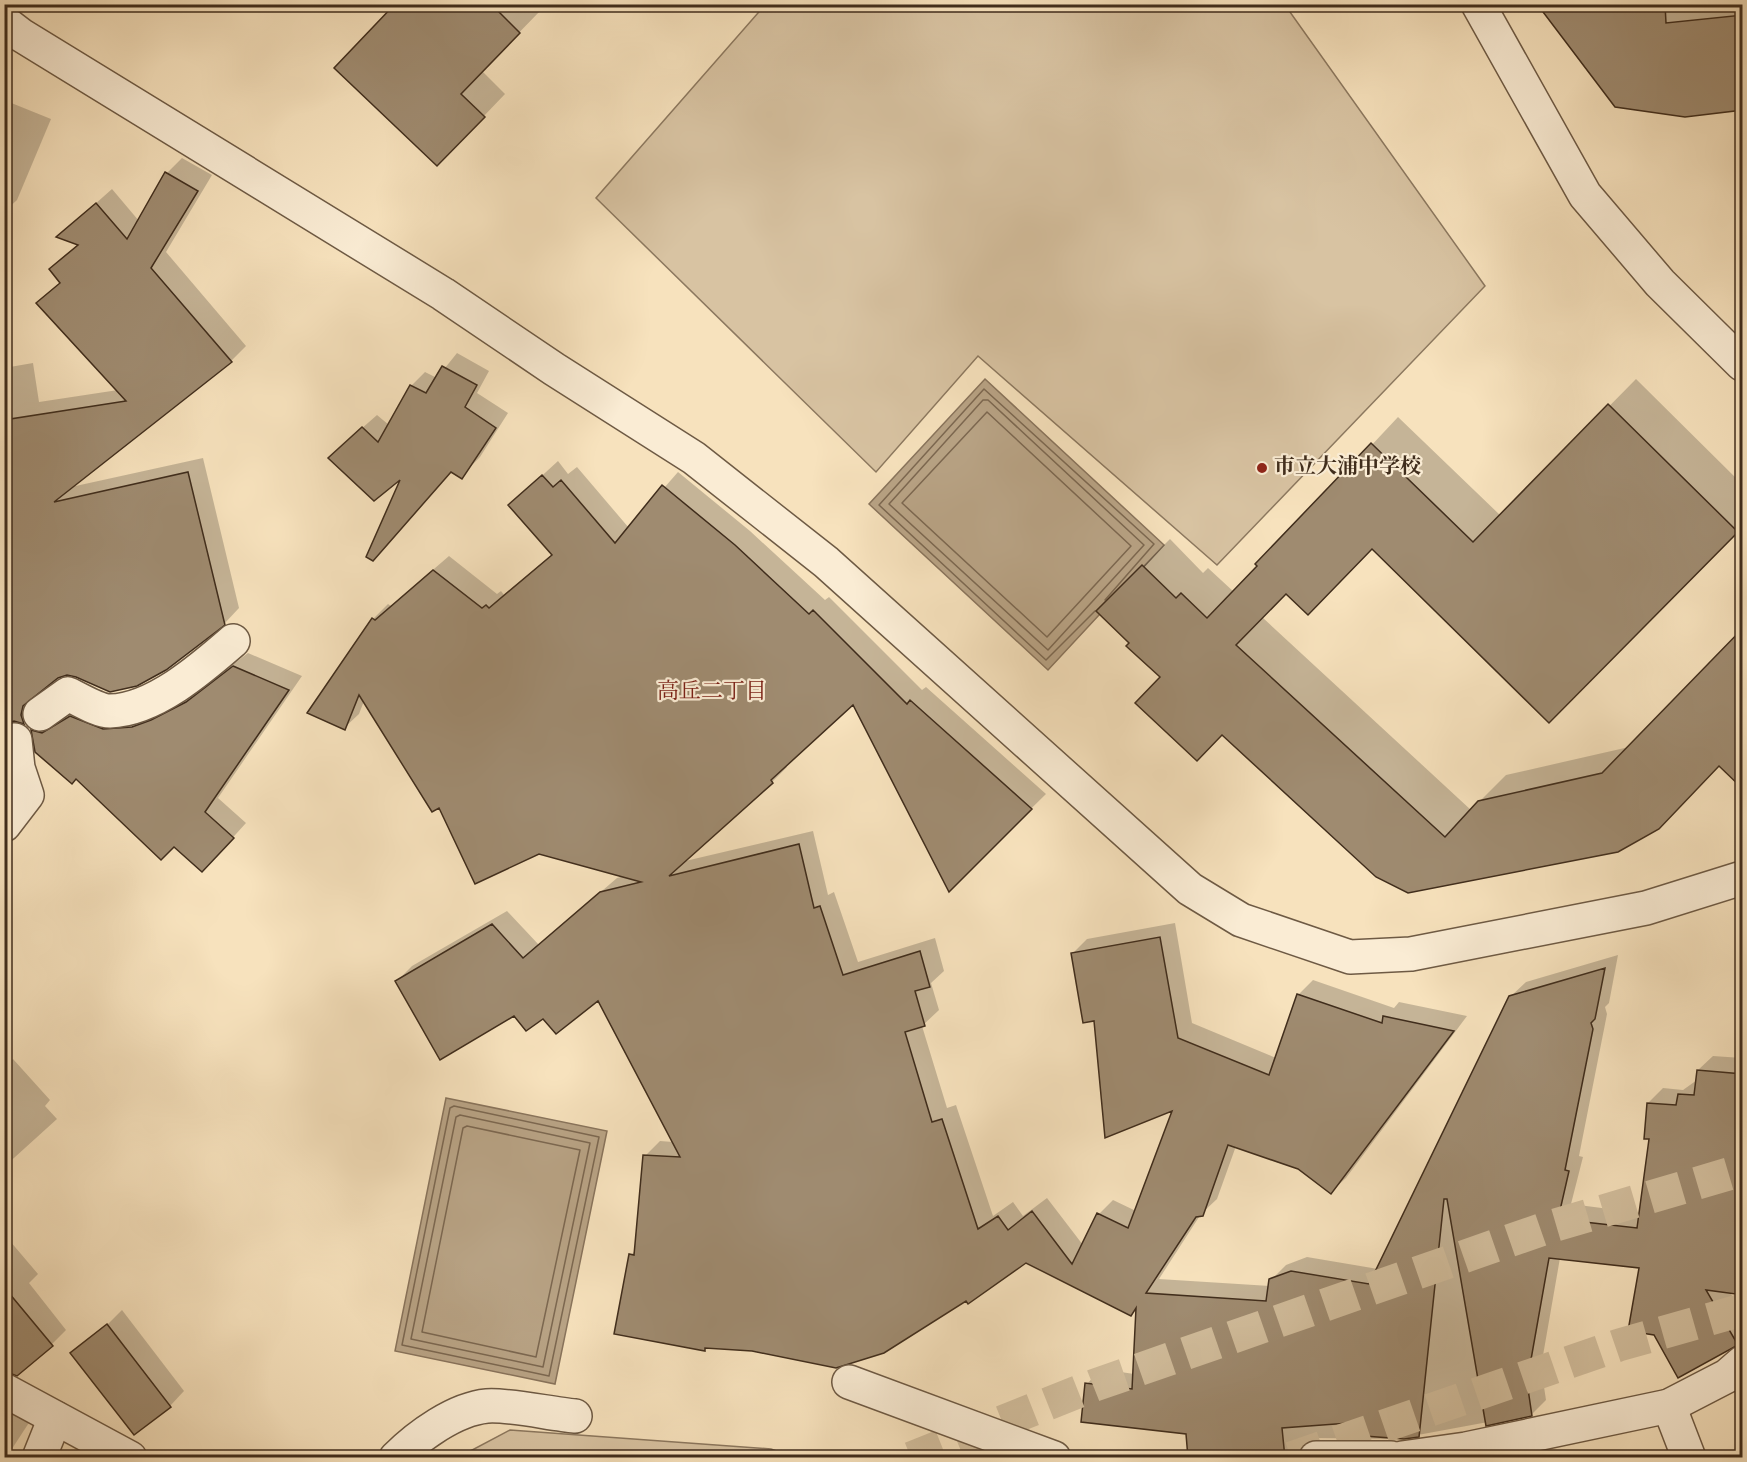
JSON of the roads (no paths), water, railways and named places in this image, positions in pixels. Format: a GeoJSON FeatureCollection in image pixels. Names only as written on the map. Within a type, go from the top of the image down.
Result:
{"type":"FeatureCollection","features":[{"type":"Feature","properties":{"kind":"street"},"geometry":{"type":"LineString","coordinates":[[1478,4],[1584,195],[1660,284],[1743,364]]}},
{"type":"Feature","properties":{"kind":"street"},"geometry":{"type":"LineString","coordinates":[[4,22],[21,35],[443,294],[694,458],[826,562],[1190,889],[1241,920],[1350,957],[1411,954],[1646,908],[1743,878]]}},
{"type":"Feature","properties":{"kind":"street"},"geometry":{"type":"LineString","coordinates":[[40,714],[68,694],[109,711],[148,702],[201,670],[233,641]]}},
{"type":"Feature","properties":{"kind":"street"},"geometry":{"type":"LineString","coordinates":[[4,825],[27,795],[18,768],[15,740]]}},
{"type":"Feature","properties":{"kind":"street"},"geometry":{"type":"LineString","coordinates":[[1402,1458],[1466,1449],[1669,1406],[1727,1376],[1743,1363]]}},
{"type":"Feature","properties":{"kind":"street"},"geometry":{"type":"LineString","coordinates":[[849,1382],[1054,1458]]}},
{"type":"Feature","properties":{"kind":"street"},"geometry":{"type":"LineString","coordinates":[[4,1390],[130,1458]]}},
{"type":"Feature","properties":{"kind":"street"},"geometry":{"type":"LineString","coordinates":[[396,1458],[413,1441],[448,1419],[487,1406],[574,1416]]}},
{"type":"Feature","properties":{"kind":"street"},"geometry":{"type":"LineString","coordinates":[[1669,1406],[1689,1458]]}},
{"type":"Feature","properties":{"kind":"street"},"geometry":{"type":"LineString","coordinates":[[39,1458],[55,1418]]}},
{"type":"Feature","properties":{"kind":"street"},"geometry":{"type":"LineString","coordinates":[[1316,1458],[1391,1458]]}},
{"type":"Feature","properties":{"kind":"water"},"geometry":{"type":"Polygon","coordinates":[[[985,379],[1164,545],[1048,670],[869,504],[985,379]]]}},
{"type":"Feature","properties":{"kind":"water"},"geometry":{"type":"Polygon","coordinates":[[[446,1098],[607,1131],[555,1384],[395,1351],[446,1098]]]}},
{"type":"Feature","properties":{"kind":"tunnel"},"geometry":{"type":"LineString","coordinates":[[911,1458],[1095,1385],[1549,1227],[1742,1170]]}},
{"type":"Feature","properties":{"kind":"tunnel"},"geometry":{"type":"LineString","coordinates":[[1291,1458],[1619,1345],[1742,1310]]}},
{"type":"Feature","properties":{"kind":"place","name":"市立大浦中学校"},"geometry":{"type":"Point","coordinates":[1262,468]}},
{"type":"Feature","properties":{"kind":"district","name":"高丘二丁目"},"geometry":{"type":"Point","coordinates":[712,693]}}]}
